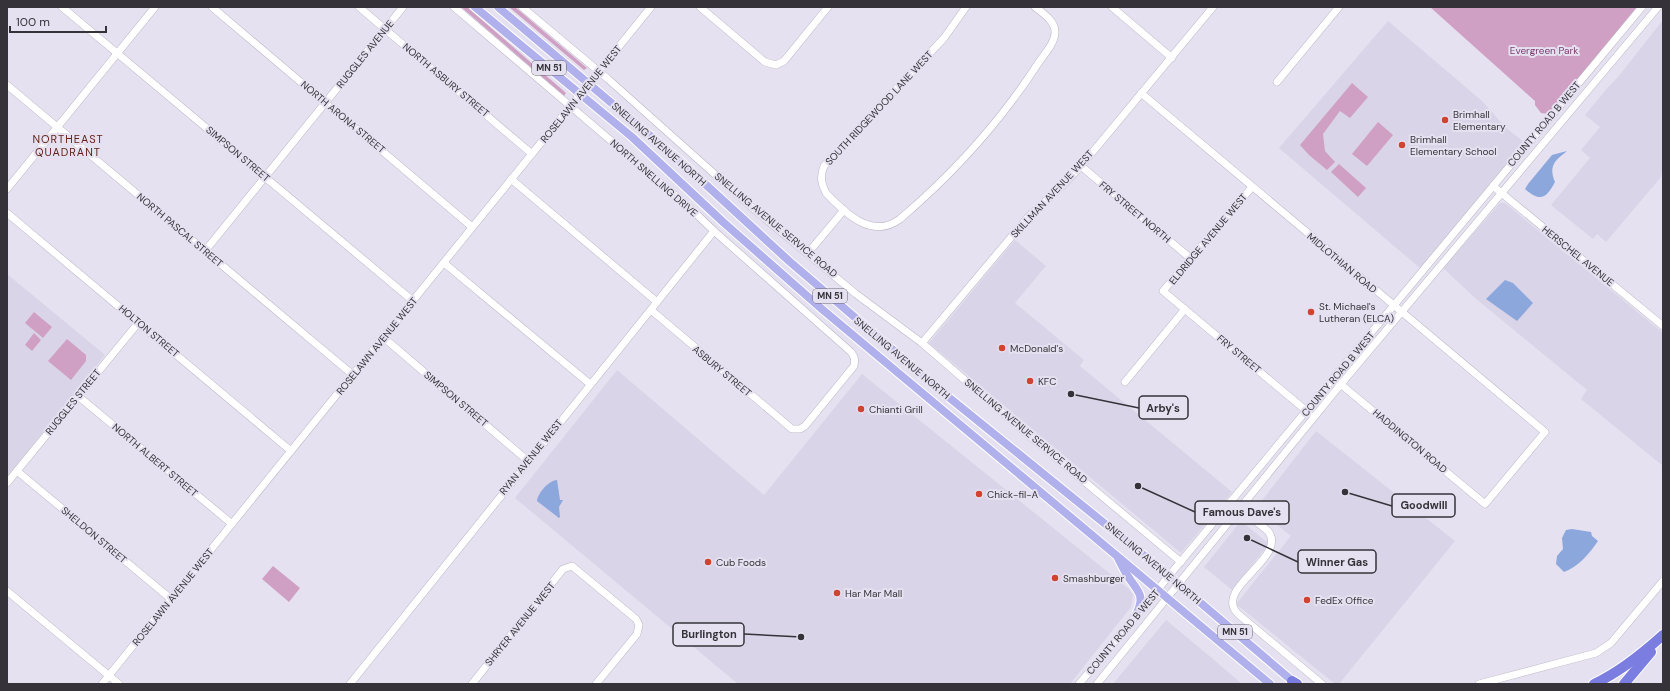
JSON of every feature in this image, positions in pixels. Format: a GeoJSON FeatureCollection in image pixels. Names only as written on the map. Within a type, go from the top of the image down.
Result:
{"type":"FeatureCollection","features":[{"type":"Feature","properties":{"kind":"highway"},"geometry":{"type":"LineString","coordinates":[[1594,684],[1618,671],[1663,637]]}},
{"type":"Feature","properties":{"kind":"highway"},"geometry":{"type":"LineString","coordinates":[[1624,684],[1663,637]]}},
{"type":"Feature","properties":{"kind":"main road","name":"SNELLING AVENUE NORTH"},"geometry":{"type":"LineString","coordinates":[[475,7],[632,138],[723,222],[823,310],[1270,684]]}},
{"type":"Feature","properties":{"kind":"main road","name":"SNELLING AVENUE NORTH"},"geometry":{"type":"LineString","coordinates":[[498,7],[679,160],[789,261],[941,391],[1169,576],[1295,683]]}},
{"type":"Feature","properties":{"kind":"main road"},"geometry":{"type":"LineString","coordinates":[[1117,555],[1128,576],[1141,595],[1141,604],[1136,615]]}},
{"type":"Feature","properties":{"kind":"street","name":"SIMPSON STREET"},"geometry":{"type":"LineString","coordinates":[[62,7],[413,301]]}},
{"type":"Feature","properties":{"kind":"street"},"geometry":{"type":"LineString","coordinates":[[7,189],[155,7]]}},
{"type":"Feature","properties":{"kind":"street","name":"NORTH ARONA STREET"},"geometry":{"type":"LineString","coordinates":[[212,7],[326,102],[472,228]]}},
{"type":"Feature","properties":{"kind":"street","name":"NORTH ASBURY STREET"},"geometry":{"type":"LineString","coordinates":[[359,7],[532,154]]}},
{"type":"Feature","properties":{"kind":"street","name":"RUGGLES AVENUE"},"geometry":{"type":"LineString","coordinates":[[205,250],[403,7]]}},
{"type":"Feature","properties":{"kind":"street","name":"NORTH SNELLING DRIVE"},"geometry":{"type":"LineString","coordinates":[[454,7],[570,107],[644,167],[853,356],[854,366],[805,426],[795,430]]}},
{"type":"Feature","properties":{"kind":"street","name":"SNELLING AVENUE SERVICE ROAD"},"geometry":{"type":"LineString","coordinates":[[522,7],[599,72],[756,210],[856,294],[922,343],[1181,562]]}},
{"type":"Feature","properties":{"kind":"street","name":"ROSELAWN AVENUE WEST"},"geometry":{"type":"LineString","coordinates":[[102,684],[651,7]]}},
{"type":"Feature","properties":{"kind":"street"},"geometry":{"type":"LineString","coordinates":[[700,7],[765,62],[776,65],[784,61],[828,7]]}},
{"type":"Feature","properties":{"kind":"street","name":"SOUTH RIDGEWOOD LANE WEST"},"geometry":{"type":"LineString","coordinates":[[966,7],[944,38],[824,166],[821,177],[822,186],[830,198],[857,220],[868,226],[888,226],[900,219],[945,179],[1008,106],[1052,43],[1055,35],[1054,28],[1050,20],[1038,9]]}},
{"type":"Feature","properties":{"kind":"street"},"geometry":{"type":"LineString","coordinates":[[1112,7],[1172,58]]}},
{"type":"Feature","properties":{"kind":"street","name":"SKILLMAN AVENUE WEST"},"geometry":{"type":"LineString","coordinates":[[922,343],[1028,217],[1081,166],[1214,7]]}},
{"type":"Feature","properties":{"kind":"street"},"geometry":{"type":"LineString","coordinates":[[1277,82],[1339,7]]}},
{"type":"Feature","properties":{"kind":"street","name":"COUNTY ROAD B WEST"},"geometry":{"type":"LineString","coordinates":[[1079,684],[1642,7]]}},
{"type":"Feature","properties":{"kind":"street","name":"COUNTY ROAD B WEST"},"geometry":{"type":"LineString","coordinates":[[1096,684],[1341,384],[1658,7]]}},
{"type":"Feature","properties":{"kind":"street","name":"NORTH PASCAL STREET"},"geometry":{"type":"LineString","coordinates":[[7,85],[353,375]]}},
{"type":"Feature","properties":{"kind":"street","name":"MIDLOTHIAN ROAD"},"geometry":{"type":"LineString","coordinates":[[1141,93],[1401,313],[1545,432],[1485,504]]}},
{"type":"Feature","properties":{"kind":"street","name":"FRY STREET NORTH"},"geometry":{"type":"LineString","coordinates":[[1081,166],[1190,258]]}},
{"type":"Feature","properties":{"kind":"street"},"geometry":{"type":"LineString","coordinates":[[511,179],[657,302]]}},
{"type":"Feature","properties":{"kind":"street","name":"HERSCHEL AVENUE"},"geometry":{"type":"LineString","coordinates":[[1493,186],[1663,326]]}},
{"type":"Feature","properties":{"kind":"street","name":"ELDRIDGE AVENUE WEST"},"geometry":{"type":"LineString","coordinates":[[1164,291],[1190,258],[1252,187]]}},
{"type":"Feature","properties":{"kind":"street"},"geometry":{"type":"LineString","coordinates":[[808,253],[844,210]]}},
{"type":"Feature","properties":{"kind":"street","name":"HOLTON STREET"},"geometry":{"type":"LineString","coordinates":[[7,212],[291,451]]}},
{"type":"Feature","properties":{"kind":"street","name":"RYAN AVENUE WEST"},"geometry":{"type":"LineString","coordinates":[[350,684],[714,231]]}},
{"type":"Feature","properties":{"kind":"street"},"geometry":{"type":"LineString","coordinates":[[444,262],[590,384]]}},
{"type":"Feature","properties":{"kind":"street","name":"FRY STREET"},"geometry":{"type":"LineString","coordinates":[[1164,291],[1314,417]]}},
{"type":"Feature","properties":{"kind":"street","name":"ASBURY STREET"},"geometry":{"type":"LineString","coordinates":[[651,310],[787,426],[795,430]]}},
{"type":"Feature","properties":{"kind":"street"},"geometry":{"type":"LineString","coordinates":[[1125,382],[1185,310]]}},
{"type":"Feature","properties":{"kind":"street","name":"RUGGLES STREET"},"geometry":{"type":"LineString","coordinates":[[7,483],[139,322]]}},
{"type":"Feature","properties":{"kind":"street","name":"SIMPSON STREET"},"geometry":{"type":"LineString","coordinates":[[383,337],[528,461]]}},
{"type":"Feature","properties":{"kind":"street","name":"HADDINGTON ROAD"},"geometry":{"type":"LineString","coordinates":[[1334,378],[1485,504]]}},
{"type":"Feature","properties":{"kind":"street","name":"NORTH ALBERT STREET"},"geometry":{"type":"LineString","coordinates":[[78,396],[232,524]]}},
{"type":"Feature","properties":{"kind":"street","name":"SHELDON STREET"},"geometry":{"type":"LineString","coordinates":[[17,471],[171,599]]}},
{"type":"Feature","properties":{"kind":"street"},"geometry":{"type":"LineString","coordinates":[[1231,501],[1268,532],[1273,543],[1268,553],[1235,593],[1232,602],[1233,608],[1238,614],[1322,684]]}},
{"type":"Feature","properties":{"kind":"street","name":"SHRYER AVENUE WEST"},"geometry":{"type":"LineString","coordinates":[[472,684],[564,569],[570,566],[577,569],[636,619],[640,625],[637,634],[596,684]]}},
{"type":"Feature","properties":{"kind":"street"},"geometry":{"type":"LineString","coordinates":[[1479,684],[1588,656],[1603,649],[1616,637],[1663,581]]}},
{"type":"Feature","properties":{"kind":"street"},"geometry":{"type":"LineString","coordinates":[[7,591],[119,684]]}},
{"type":"Feature","properties":{"kind":"shaded area"},"geometry":{"type":"Polygon","coordinates":[[[1663,20],[1663,165],[1661,177],[1606,242],[1597,234],[1593,239],[1551,205],[1590,158],[1581,150],[1600,127],[1585,115],[1618,77],[1663,20]]]}},
{"type":"Feature","properties":{"kind":"shaded area","name":"Brimhall Elementary School"},"geometry":{"type":"Polygon","coordinates":[[[1388,21],[1482,101],[1506,128],[1524,142],[1421,269],[1279,148],[1388,21]]]}},
{"type":"Feature","properties":{"kind":"shaded area"},"geometry":{"type":"Polygon","coordinates":[[[1500,203],[1505,203],[1663,333],[1663,466],[1581,399],[1587,390],[1475,298],[1443,268],[1500,203]]]}},
{"type":"Feature","properties":{"kind":"shaded area"},"geometry":{"type":"Polygon","coordinates":[[[1015,240],[1046,266],[1015,303],[1084,360],[1080,366],[1232,492],[1181,553],[929,343],[1015,240]]]}},
{"type":"Feature","properties":{"kind":"shaded area"},"geometry":{"type":"Polygon","coordinates":[[[7,274],[105,355],[7,477],[7,274]]]}},
{"type":"Feature","properties":{"kind":"shaded area","name":"Har Mar Mall"},"geometry":{"type":"Polygon","coordinates":[[[617,370],[764,495],[862,374],[1129,589],[1133,595],[1131,607],[1070,684],[738,684],[515,498],[617,370]]]}},
{"type":"Feature","properties":{"kind":"shaded area"},"geometry":{"type":"Polygon","coordinates":[[[1316,431],[1455,541],[1339,684],[1335,684],[1236,604],[1291,536],[1256,508],[1316,431]]]}},
{"type":"Feature","properties":{"kind":"shaded area"},"geometry":{"type":"Polygon","coordinates":[[[1241,521],[1269,544],[1232,590],[1204,567],[1241,521]]]}},
{"type":"Feature","properties":{"kind":"shaded area"},"geometry":{"type":"Polygon","coordinates":[[[1166,620],[1213,659],[1242,684],[1113,684],[1166,620]]]}},
{"type":"Feature","properties":{"kind":"green space"},"geometry":{"type":"Polygon","coordinates":[[[461,7],[467,7],[566,93],[564,96],[461,7]]]}},
{"type":"Feature","properties":{"kind":"green space"},"geometry":{"type":"Polygon","coordinates":[[[509,7],[515,7],[587,68],[584,70],[509,7]]]}},
{"type":"Feature","properties":{"kind":"green space","name":"Evergreen Park"},"geometry":{"type":"Polygon","coordinates":[[[1430,7],[1637,7],[1549,114],[1541,113],[1535,105],[1535,101],[1430,7]]]}},
{"type":"Feature","properties":{"kind":"green space"},"geometry":{"type":"Polygon","coordinates":[[[1352,83],[1368,97],[1350,118],[1340,111],[1323,134],[1325,151],[1335,162],[1327,170],[1309,155],[1300,145],[1352,83]]]}},
{"type":"Feature","properties":{"kind":"green space"},"geometry":{"type":"Polygon","coordinates":[[[1378,122],[1393,135],[1367,166],[1352,154],[1378,122]]]}},
{"type":"Feature","properties":{"kind":"green space"},"geometry":{"type":"Polygon","coordinates":[[[1339,164],[1366,188],[1358,197],[1331,172],[1339,164]]]}},
{"type":"Feature","properties":{"kind":"green space"},"geometry":{"type":"Polygon","coordinates":[[[34,312],[52,327],[43,338],[25,323],[34,312]]]}},
{"type":"Feature","properties":{"kind":"green space"},"geometry":{"type":"Polygon","coordinates":[[[34,333],[41,340],[32,351],[25,345],[34,333]]]}},
{"type":"Feature","properties":{"kind":"green space"},"geometry":{"type":"Polygon","coordinates":[[[67,339],[86,355],[86,361],[71,380],[48,361],[67,339]]]}},
{"type":"Feature","properties":{"kind":"green space"},"geometry":{"type":"Polygon","coordinates":[[[273,566],[300,588],[289,602],[262,579],[273,566]]]}},
{"type":"Feature","properties":{"kind":"water"},"geometry":{"type":"Polygon","coordinates":[[[1567,151],[1554,164],[1552,171],[1555,182],[1546,195],[1542,197],[1535,196],[1525,189],[1552,155],[1567,151]]]}},
{"type":"Feature","properties":{"kind":"water"},"geometry":{"type":"Polygon","coordinates":[[[1505,280],[1513,283],[1533,303],[1517,321],[1486,299],[1505,280]]]}},
{"type":"Feature","properties":{"kind":"water"},"geometry":{"type":"Polygon","coordinates":[[[557,480],[560,500],[563,500],[559,507],[559,518],[537,501],[539,494],[544,488],[557,480]]]}},
{"type":"Feature","properties":{"kind":"water"},"geometry":{"type":"Polygon","coordinates":[[[1572,529],[1591,532],[1592,536],[1598,541],[1583,559],[1574,567],[1564,572],[1556,564],[1557,556],[1563,549],[1562,538],[1566,530],[1572,529]]]}},
{"type":"Feature","properties":{"kind":"place","name":"Brimhall Elementary"},"geometry":{"type":"Point","coordinates":[1445,120]}},
{"type":"Feature","properties":{"kind":"place","name":"Brimhall Elementary School"},"geometry":{"type":"Point","coordinates":[1402,145]}},
{"type":"Feature","properties":{"kind":"place","name":"St. Michael's Lutheran (ELCA)"},"geometry":{"type":"Point","coordinates":[1311,312]}},
{"type":"Feature","properties":{"kind":"place","name":"McDonald's"},"geometry":{"type":"Point","coordinates":[1002,348]}},
{"type":"Feature","properties":{"kind":"place","name":"KFC"},"geometry":{"type":"Point","coordinates":[1030,381]}},
{"type":"Feature","properties":{"kind":"place","name":"Arby's"},"geometry":{"type":"Point","coordinates":[1071,394]}},
{"type":"Feature","properties":{"kind":"place","name":"Chianti Grill"},"geometry":{"type":"Point","coordinates":[861,409]}},
{"type":"Feature","properties":{"kind":"place","name":"Famous Dave's"},"geometry":{"type":"Point","coordinates":[1138,486]}},
{"type":"Feature","properties":{"kind":"place","name":"Goodwill"},"geometry":{"type":"Point","coordinates":[1345,492]}},
{"type":"Feature","properties":{"kind":"place","name":"Chick-fil-A"},"geometry":{"type":"Point","coordinates":[979,494]}},
{"type":"Feature","properties":{"kind":"place","name":"Winner Gas"},"geometry":{"type":"Point","coordinates":[1247,538]}},
{"type":"Feature","properties":{"kind":"place","name":"Cub Foods"},"geometry":{"type":"Point","coordinates":[708,562]}},
{"type":"Feature","properties":{"kind":"place","name":"Smashburger"},"geometry":{"type":"Point","coordinates":[1055,578]}},
{"type":"Feature","properties":{"kind":"place","name":"Har Mar Mall"},"geometry":{"type":"Point","coordinates":[837,593]}},
{"type":"Feature","properties":{"kind":"place","name":"FedEx Office"},"geometry":{"type":"Point","coordinates":[1307,600]}},
{"type":"Feature","properties":{"kind":"place","name":"Burlington"},"geometry":{"type":"Point","coordinates":[801,637]}},
{"type":"Feature","properties":{"kind":"district","name":"NORTHEAST QUADRANT"},"geometry":{"type":"Point","coordinates":[68,145]}}]}
